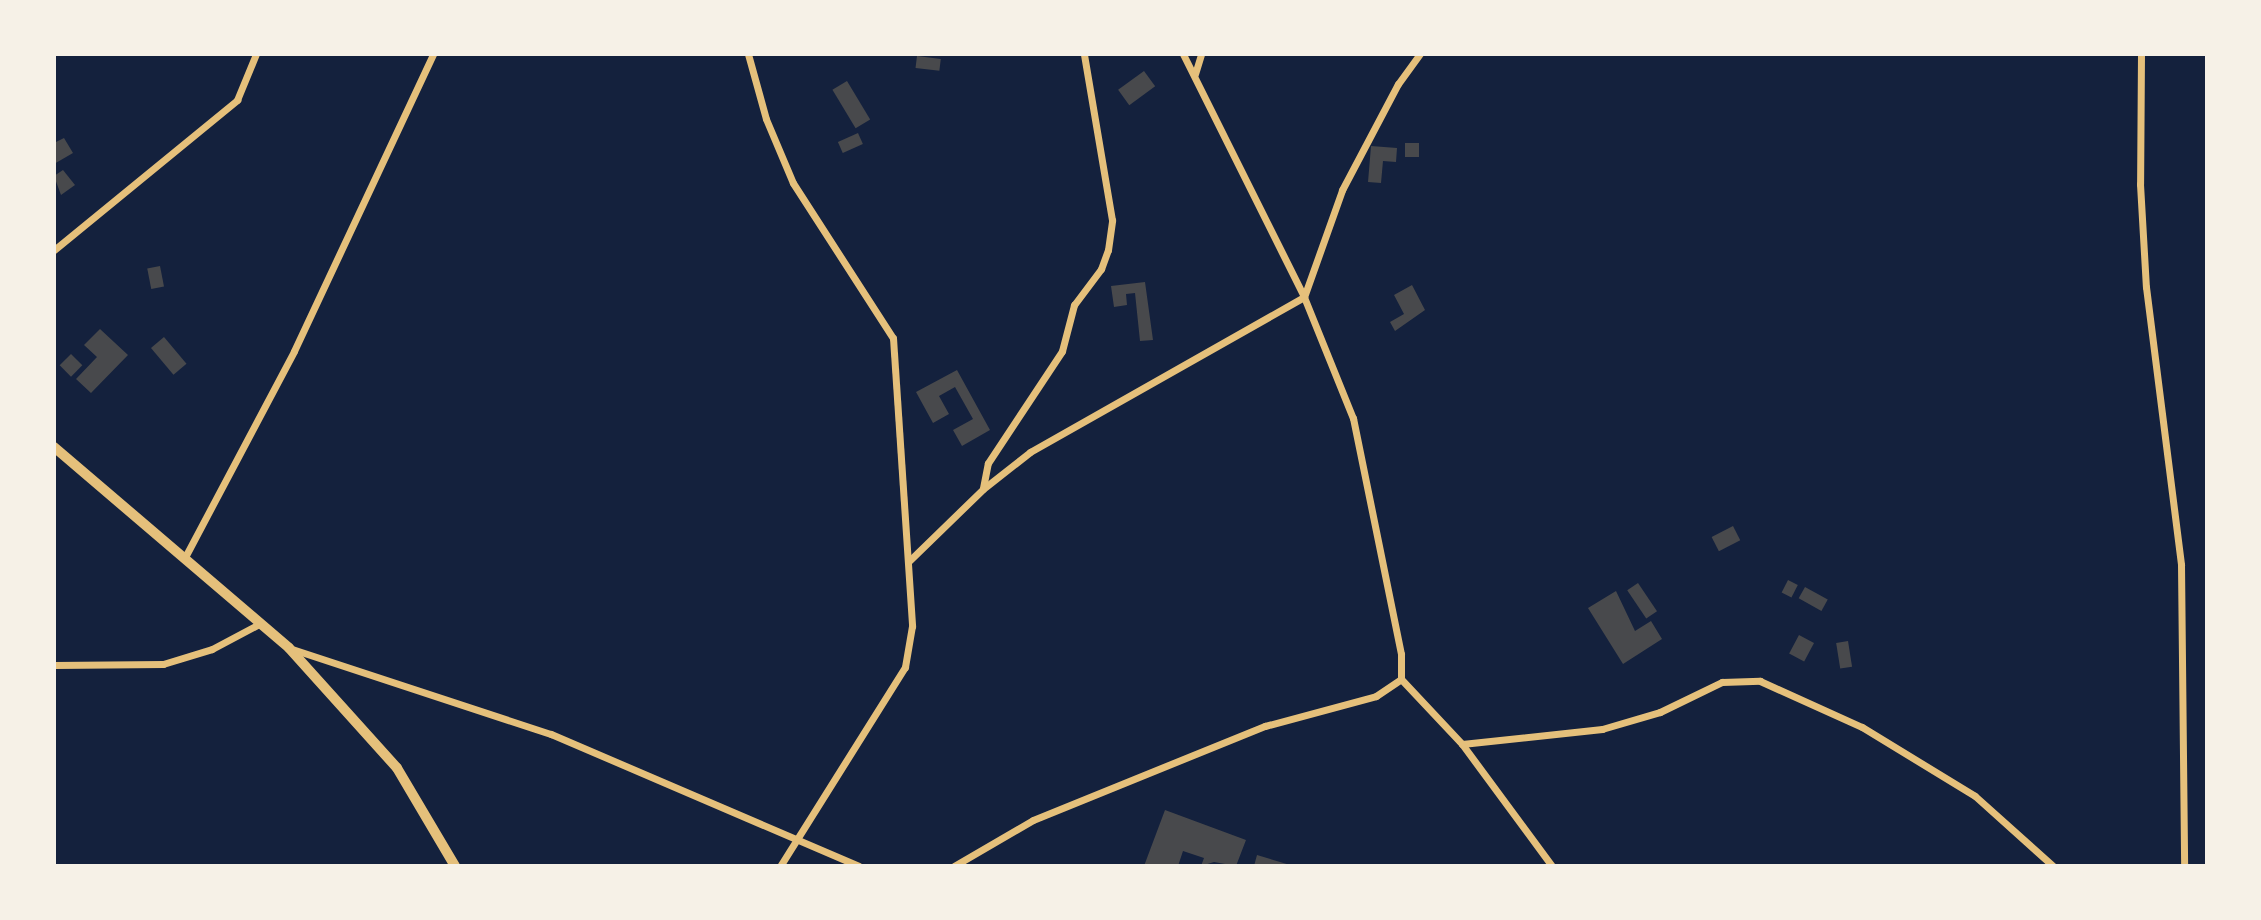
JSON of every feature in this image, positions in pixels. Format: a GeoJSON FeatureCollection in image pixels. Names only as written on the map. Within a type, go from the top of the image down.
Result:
{"type":"FeatureCollection","features":[{"type":"Feature","properties":{"kind":"street"},"geometry":{"type":"LineString","coordinates":[[54,250],[237,100],[256,54]]}},
{"type":"Feature","properties":{"kind":"street"},"geometry":{"type":"LineString","coordinates":[[184,559],[294,351],[433,54]]}},
{"type":"Feature","properties":{"kind":"street"},"geometry":{"type":"LineString","coordinates":[[748,54],[766,119],[793,183],[892,338],[909,561],[909,656],[869,729],[795,836],[780,866]]}},
{"type":"Feature","properties":{"kind":"street"},"geometry":{"type":"LineString","coordinates":[[983,489],[988,463],[1062,351],[1074,305],[1101,269],[1108,250],[1112,220],[1084,54]]}},
{"type":"Feature","properties":{"kind":"street"},"geometry":{"type":"LineString","coordinates":[[1183,54],[1304,298],[1353,418],[1401,654],[1401,679],[1462,744],[1552,866]]}},
{"type":"Feature","properties":{"kind":"street"},"geometry":{"type":"LineString","coordinates":[[1195,74],[1201,54]]}},
{"type":"Feature","properties":{"kind":"street"},"geometry":{"type":"LineString","coordinates":[[909,561],[983,489],[1072,426],[1304,298],[1342,190],[1398,84],[1420,54]]}},
{"type":"Feature","properties":{"kind":"street"},"geometry":{"type":"LineString","coordinates":[[2141,54],[2140,184],[2146,287],[2181,565],[2184,866]]}},
{"type":"Feature","properties":{"kind":"street"},"geometry":{"type":"LineString","coordinates":[[54,447],[289,648],[397,768],[454,866]]}},
{"type":"Feature","properties":{"kind":"street"},"geometry":{"type":"LineString","coordinates":[[54,665],[163,664],[212,649],[261,623]]}},
{"type":"Feature","properties":{"kind":"street"},"geometry":{"type":"LineString","coordinates":[[289,648],[551,734],[795,836],[859,866]]}},
{"type":"Feature","properties":{"kind":"street"},"geometry":{"type":"LineString","coordinates":[[954,866],[1033,820],[1265,726],[1376,696],[1401,679]]}},
{"type":"Feature","properties":{"kind":"street"},"geometry":{"type":"LineString","coordinates":[[1462,744],[1602,729],[1660,712],[1722,682],[1760,681],[1861,727],[1975,796],[2053,866]]}},
{"type":"Feature","properties":{"kind":"building"},"geometry":{"type":"Polygon","coordinates":[[[917,56],[941,59],[939,71],[916,68],[917,56]]]}},
{"type":"Feature","properties":{"kind":"building"},"geometry":{"type":"Polygon","coordinates":[[[1144,71],[1155,86],[1129,105],[1118,90],[1144,71]]]}},
{"type":"Feature","properties":{"kind":"building"},"geometry":{"type":"Polygon","coordinates":[[[847,81],[870,120],[856,128],[832,90],[847,81]]]}},
{"type":"Feature","properties":{"kind":"building"},"geometry":{"type":"Polygon","coordinates":[[[858,133],[863,144],[843,153],[838,142],[858,133]]]}},
{"type":"Feature","properties":{"kind":"building"},"geometry":{"type":"Polygon","coordinates":[[[64,138],[73,153],[54,164],[54,143],[64,138]]]}},
{"type":"Feature","properties":{"kind":"building"},"geometry":{"type":"Polygon","coordinates":[[[1405,143],[1419,143],[1419,157],[1405,157],[1405,143]]]}},
{"type":"Feature","properties":{"kind":"building"},"geometry":{"type":"Polygon","coordinates":[[[1371,146],[1397,148],[1396,162],[1383,161],[1381,183],[1368,182],[1371,146]]]}},
{"type":"Feature","properties":{"kind":"building"},"geometry":{"type":"Polygon","coordinates":[[[63,170],[75,185],[61,195],[54,176],[63,170]]]}},
{"type":"Feature","properties":{"kind":"building"},"geometry":{"type":"Polygon","coordinates":[[[160,266],[164,287],[151,289],[147,268],[160,266]]]}},
{"type":"Feature","properties":{"kind":"building"},"geometry":{"type":"Polygon","coordinates":[[[1145,282],[1153,340],[1140,341],[1135,293],[1126,294],[1127,305],[1114,307],[1111,286],[1145,282]]]}},
{"type":"Feature","properties":{"kind":"building"},"geometry":{"type":"Polygon","coordinates":[[[1412,285],[1425,310],[1395,331],[1390,322],[1404,314],[1394,295],[1412,285]]]}},
{"type":"Feature","properties":{"kind":"building"},"geometry":{"type":"Polygon","coordinates":[[[100,329],[128,355],[91,393],[76,379],[97,357],[84,345],[100,329]]]}},
{"type":"Feature","properties":{"kind":"building"},"geometry":{"type":"Polygon","coordinates":[[[164,337],[186,364],[173,375],[151,348],[164,337]]]}},
{"type":"Feature","properties":{"kind":"building"},"geometry":{"type":"Polygon","coordinates":[[[71,354],[82,365],[71,377],[60,365],[71,354]]]}},
{"type":"Feature","properties":{"kind":"building"},"geometry":{"type":"Polygon","coordinates":[[[957,370],[990,430],[962,446],[953,430],[973,419],[955,387],[939,396],[949,414],[933,423],[916,392],[957,370]]]}},
{"type":"Feature","properties":{"kind":"building"},"geometry":{"type":"Polygon","coordinates":[[[1733,526],[1740,540],[1719,551],[1712,537],[1733,526]]]}},
{"type":"Feature","properties":{"kind":"building"},"geometry":{"type":"Polygon","coordinates":[[[1788,580],[1798,585],[1791,597],[1782,592],[1788,580]]]}},
{"type":"Feature","properties":{"kind":"building"},"geometry":{"type":"Polygon","coordinates":[[[1638,583],[1657,611],[1646,618],[1627,590],[1638,583]]]}},
{"type":"Feature","properties":{"kind":"building"},"geometry":{"type":"Polygon","coordinates":[[[1805,587],[1828,600],[1821,611],[1799,598],[1805,587]]]}},
{"type":"Feature","properties":{"kind":"building"},"geometry":{"type":"Polygon","coordinates":[[[1616,591],[1635,631],[1651,621],[1662,639],[1623,664],[1588,608],[1616,591]]]}},
{"type":"Feature","properties":{"kind":"building"},"geometry":{"type":"Polygon","coordinates":[[[1799,635],[1814,643],[1804,662],[1789,654],[1799,635]]]}},
{"type":"Feature","properties":{"kind":"building"},"geometry":{"type":"Polygon","coordinates":[[[1848,641],[1852,667],[1840,669],[1836,643],[1848,641]]]}},
{"type":"Feature","properties":{"kind":"building"},"geometry":{"type":"Polygon","coordinates":[[[1165,810],[1246,840],[1236,866],[1214,862],[1201,866],[1204,858],[1183,851],[1178,866],[1144,866],[1165,810]]]}},
{"type":"Feature","properties":{"kind":"building"},"geometry":{"type":"Polygon","coordinates":[[[1257,855],[1290,865],[1290,866],[1254,866],[1257,855]]]}}]}
